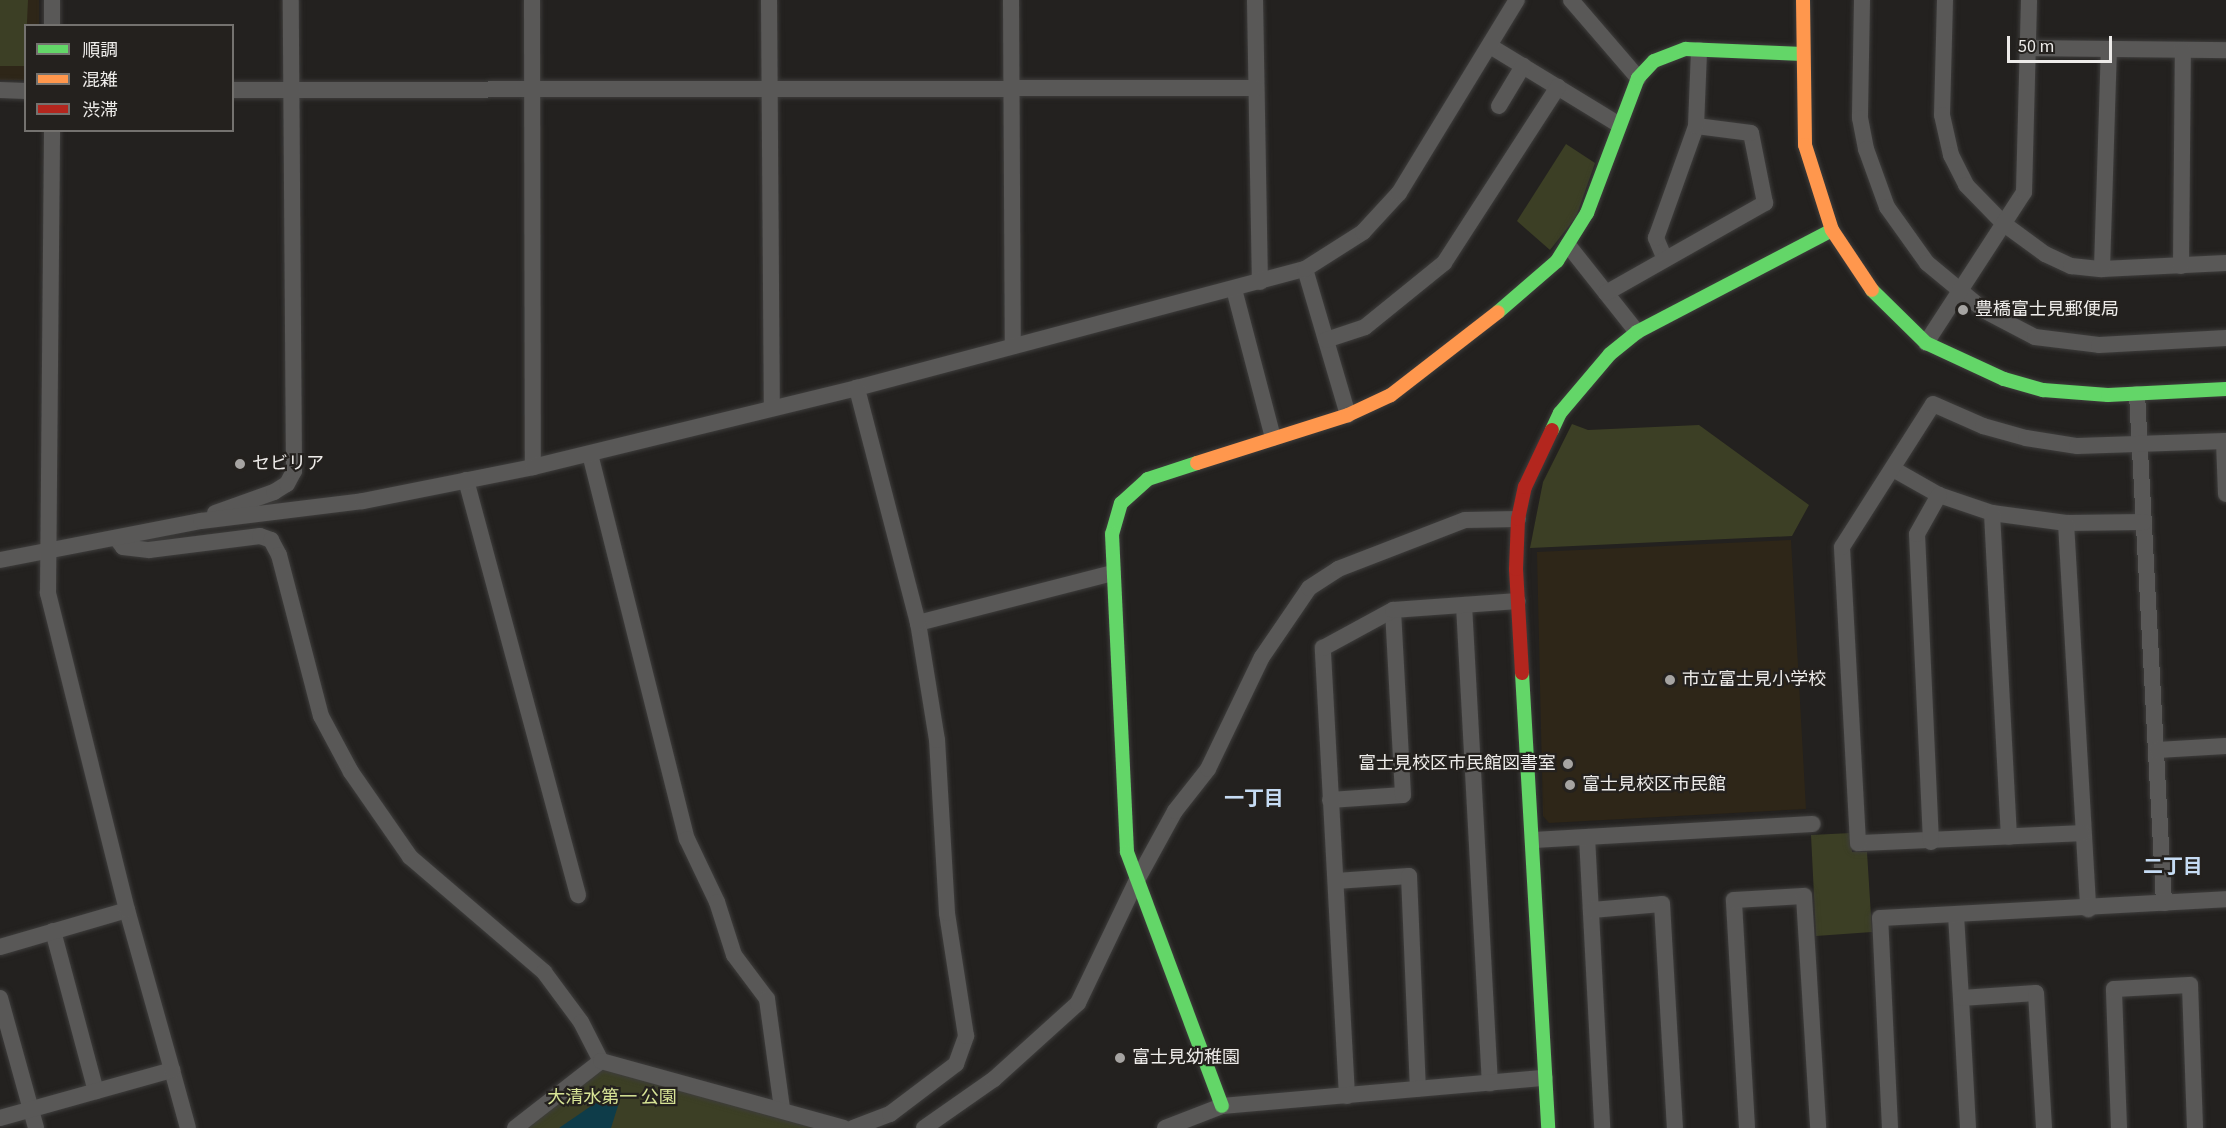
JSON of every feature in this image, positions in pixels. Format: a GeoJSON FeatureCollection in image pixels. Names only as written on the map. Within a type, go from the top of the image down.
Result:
{"type":"FeatureCollection","features":[{"type":"Feature","properties":{"kind":"street"},"geometry":{"type":"LineString","coordinates":[[52,0],[52,24]]}},
{"type":"Feature","properties":{"kind":"street"},"geometry":{"type":"LineString","coordinates":[[201,521],[216,512],[274,492],[287,483],[294,471],[291,0]]}},
{"type":"Feature","properties":{"kind":"street"},"geometry":{"type":"LineString","coordinates":[[532,0],[533,467]]}},
{"type":"Feature","properties":{"kind":"street"},"geometry":{"type":"LineString","coordinates":[[770,0],[772,407]]}},
{"type":"Feature","properties":{"kind":"street"},"geometry":{"type":"LineString","coordinates":[[1011,0],[1013,346]]}},
{"type":"Feature","properties":{"kind":"street"},"geometry":{"type":"LineString","coordinates":[[1255,0],[1260,282]]}},
{"type":"Feature","properties":{"kind":"street"},"geometry":{"type":"LineString","coordinates":[[0,560],[201,521],[363,501],[533,467],[857,388],[1305,269],[1342,249],[1383,214],[1415,170],[1517,0]]}},
{"type":"Feature","properties":{"kind":"street"},"geometry":{"type":"LineString","coordinates":[[1571,0],[1638,78]]}},
{"type":"Feature","properties":{"kind":"street"},"geometry":{"type":"LineString","coordinates":[[1803,0],[1805,145],[1812,180],[1832,230],[1874,292],[1926,343],[2004,379],[2043,390],[2137,394],[2226,389]]}},
{"type":"Feature","properties":{"kind":"street"},"geometry":{"type":"LineString","coordinates":[[1862,0],[1860,118],[1874,177],[1887,207],[1927,263],[1958,291],[2035,337],[2071,344],[2226,338]]}},
{"type":"Feature","properties":{"kind":"street"},"geometry":{"type":"LineString","coordinates":[[1945,0],[1942,115],[1951,155],[1966,185],[2004,224],[2045,254],[2071,266],[2102,269],[2226,263]]}},
{"type":"Feature","properties":{"kind":"street"},"geometry":{"type":"LineString","coordinates":[[1926,343],[2024,192],[2029,0]]}},
{"type":"Feature","properties":{"kind":"street"},"geometry":{"type":"LineString","coordinates":[[1490,46],[1618,124]]}},
{"type":"Feature","properties":{"kind":"street"},"geometry":{"type":"LineString","coordinates":[[2028,48],[2226,50]]}},
{"type":"Feature","properties":{"kind":"street"},"geometry":{"type":"LineString","coordinates":[[1664,257],[1656,238],[1696,126],[1699,50]]}},
{"type":"Feature","properties":{"kind":"street"},"geometry":{"type":"LineString","coordinates":[[1222,1106],[1136,882],[1127,852],[1123,816],[1113,573],[1115,517],[1133,488],[1148,479],[1348,415],[1413,380],[1538,281],[1568,245],[1587,213],[1618,124],[1638,78],[1664,54],[1699,50],[1802,54]]}},
{"type":"Feature","properties":{"kind":"street"},"geometry":{"type":"LineString","coordinates":[[2102,269],[2109,50]]}},
{"type":"Feature","properties":{"kind":"street"},"geometry":{"type":"LineString","coordinates":[[2181,266],[2183,50]]}},
{"type":"Feature","properties":{"kind":"street"},"geometry":{"type":"LineString","coordinates":[[1498,106],[1523,66]]}},
{"type":"Feature","properties":{"kind":"street"},"geometry":{"type":"LineString","coordinates":[[1326,340],[1365,327],[1444,263],[1558,87]]}},
{"type":"Feature","properties":{"kind":"street"},"geometry":{"type":"LineString","coordinates":[[234,90],[1256,88]]}},
{"type":"Feature","properties":{"kind":"street"},"geometry":{"type":"LineString","coordinates":[[0,90],[24,91]]}},
{"type":"Feature","properties":{"kind":"street"},"geometry":{"type":"LineString","coordinates":[[1606,293],[1664,257],[1764,204],[1751,133],[1696,126]]}},
{"type":"Feature","properties":{"kind":"street"},"geometry":{"type":"LineString","coordinates":[[52,132],[48,593],[127,910],[188,1128]]}},
{"type":"Feature","properties":{"kind":"street"},"geometry":{"type":"LineString","coordinates":[[1548,1128],[1518,601],[1518,519],[1533,467],[1560,413],[1583,382],[1637,332],[1832,230]]}},
{"type":"Feature","properties":{"kind":"street"},"geometry":{"type":"LineString","coordinates":[[1568,245],[1637,332]]}},
{"type":"Feature","properties":{"kind":"street"},"geometry":{"type":"LineString","coordinates":[[1305,269],[1348,415]]}},
{"type":"Feature","properties":{"kind":"street"},"geometry":{"type":"LineString","coordinates":[[1234,289],[1274,438]]}},
{"type":"Feature","properties":{"kind":"street"},"geometry":{"type":"LineString","coordinates":[[853,1128],[894,1121],[956,1064],[966,1035],[947,913],[937,740],[918,623],[857,388]]}},
{"type":"Feature","properties":{"kind":"street"},"geometry":{"type":"LineString","coordinates":[[2137,394],[2164,903]]}},
{"type":"Feature","properties":{"kind":"street"},"geometry":{"type":"LineString","coordinates":[[2082,833],[1931,842],[1858,843],[1842,547],[1933,404],[1983,426],[2026,438],[2077,446],[2225,441],[2226,494]]}},
{"type":"Feature","properties":{"kind":"street"},"geometry":{"type":"LineString","coordinates":[[590,454],[687,839],[717,902],[734,955],[767,999],[782,1109]]}},
{"type":"Feature","properties":{"kind":"street"},"geometry":{"type":"LineString","coordinates":[[1893,469],[1939,495],[1992,513],[2066,523],[2144,522]]}},
{"type":"Feature","properties":{"kind":"street"},"geometry":{"type":"LineString","coordinates":[[466,480],[578,896]]}},
{"type":"Feature","properties":{"kind":"street"},"geometry":{"type":"LineString","coordinates":[[1931,842],[1917,534],[1939,495]]}},
{"type":"Feature","properties":{"kind":"street"},"geometry":{"type":"LineString","coordinates":[[1992,513],[2009,837]]}},
{"type":"Feature","properties":{"kind":"street"},"geometry":{"type":"LineString","coordinates":[[924,1128],[994,1079],[1078,1003],[1136,882],[1175,811],[1208,769],[1262,657],[1309,588],[1338,569],[1465,520],[1518,519]]}},
{"type":"Feature","properties":{"kind":"street"},"geometry":{"type":"LineString","coordinates":[[2066,523],[2088,909]]}},
{"type":"Feature","properties":{"kind":"street"},"geometry":{"type":"LineString","coordinates":[[117,539],[123,547],[149,550],[260,536],[271,540],[279,555],[321,716],[351,771],[410,857],[544,972],[581,1022],[601,1061],[782,1109],[844,1128]]}},
{"type":"Feature","properties":{"kind":"street"},"geometry":{"type":"LineString","coordinates":[[918,623],[1113,573]]}},
{"type":"Feature","properties":{"kind":"street"},"geometry":{"type":"LineString","coordinates":[[1347,1096],[1323,648],[1393,610],[1518,601]]}},
{"type":"Feature","properties":{"kind":"street"},"geometry":{"type":"LineString","coordinates":[[1464,605],[1490,1083]]}},
{"type":"Feature","properties":{"kind":"street"},"geometry":{"type":"LineString","coordinates":[[1330,800],[1403,795],[1393,610]]}},
{"type":"Feature","properties":{"kind":"street"},"geometry":{"type":"LineString","coordinates":[[2157,750],[2226,747]]}},
{"type":"Feature","properties":{"kind":"street"},"geometry":{"type":"LineString","coordinates":[[1533,840],[1813,824]]}},
{"type":"Feature","properties":{"kind":"street"},"geometry":{"type":"LineString","coordinates":[[1587,837],[1602,1128]]}},
{"type":"Feature","properties":{"kind":"street"},"geometry":{"type":"LineString","coordinates":[[1336,881],[1409,876],[1418,1089]]}},
{"type":"Feature","properties":{"kind":"street"},"geometry":{"type":"LineString","coordinates":[[1747,1128],[1734,900],[1804,896],[1818,1128]]}},
{"type":"Feature","properties":{"kind":"street"},"geometry":{"type":"LineString","coordinates":[[1890,1128],[1880,918],[2088,909],[2226,899]]}},
{"type":"Feature","properties":{"kind":"street"},"geometry":{"type":"LineString","coordinates":[[1591,910],[1662,904],[1675,1128]]}},
{"type":"Feature","properties":{"kind":"street"},"geometry":{"type":"LineString","coordinates":[[0,947],[127,910]]}},
{"type":"Feature","properties":{"kind":"street"},"geometry":{"type":"LineString","coordinates":[[1956,915],[1968,1128]]}},
{"type":"Feature","properties":{"kind":"street"},"geometry":{"type":"LineString","coordinates":[[53,931],[96,1091]]}},
{"type":"Feature","properties":{"kind":"street"},"geometry":{"type":"LineString","coordinates":[[2119,1128],[2114,989],[2190,985],[2195,1128]]}},
{"type":"Feature","properties":{"kind":"street"},"geometry":{"type":"LineString","coordinates":[[1961,998],[2036,993],[2044,1128]]}},
{"type":"Feature","properties":{"kind":"street"},"geometry":{"type":"LineString","coordinates":[[0,998],[36,1128]]}},
{"type":"Feature","properties":{"kind":"street"},"geometry":{"type":"LineString","coordinates":[[515,1128],[601,1061]]}},
{"type":"Feature","properties":{"kind":"street"},"geometry":{"type":"LineString","coordinates":[[0,1118],[172,1070]]}},
{"type":"Feature","properties":{"kind":"street"},"geometry":{"type":"LineString","coordinates":[[1165,1128],[1222,1106],[1545,1078]]}},
{"type":"Feature","properties":{"kind":"shaded area"},"geometry":{"type":"Polygon","coordinates":[[[0,0],[39,0],[39,24],[24,24],[24,80],[0,80],[0,0]]]}},
{"type":"Feature","properties":{"kind":"shaded area","name":"市立富士見小学校"},"geometry":{"type":"Polygon","coordinates":[[[1791,540],[1806,809],[1549,823],[1543,816],[1537,552],[1791,540]]]}},
{"type":"Feature","properties":{"kind":"green space"},"geometry":{"type":"Polygon","coordinates":[[[0,0],[28,0],[27,24],[24,24],[24,66],[0,66],[0,0]]]}},
{"type":"Feature","properties":{"kind":"green space"},"geometry":{"type":"Polygon","coordinates":[[[1566,144],[1595,163],[1576,217],[1550,250],[1517,221],[1566,144]]]}},
{"type":"Feature","properties":{"kind":"green space"},"geometry":{"type":"Polygon","coordinates":[[[1572,424],[1588,430],[1699,425],[1809,505],[1792,536],[1530,548],[1543,482],[1572,424]]]}},
{"type":"Feature","properties":{"kind":"green space"},"geometry":{"type":"Polygon","coordinates":[[[1851,833],[1852,852],[1867,852],[1872,932],[1816,936],[1811,835],[1851,833]]]}},
{"type":"Feature","properties":{"kind":"green space","name":"大清水第一 公園"},"geometry":{"type":"Polygon","coordinates":[[[603,1067],[817,1128],[522,1128],[603,1067]]]}},
{"type":"Feature","properties":{"kind":"water"},"geometry":{"type":"Polygon","coordinates":[[[613,1091],[622,1093],[611,1128],[559,1128],[613,1091]]]}},
{"type":"Feature","properties":{"kind":"traffic: fast"},"geometry":{"type":"LineString","coordinates":[[1498,312],[1557,261],[1587,213],[1638,78],[1654,61],[1686,49],[1802,54]]}},
{"type":"Feature","properties":{"kind":"traffic: fast"},"geometry":{"type":"LineString","coordinates":[[1552,430],[1560,413],[1610,354],[1637,332],[1832,230]]}},
{"type":"Feature","properties":{"kind":"traffic: fast"},"geometry":{"type":"LineString","coordinates":[[1872,290],[1926,343],[2004,379],[2043,390],[2108,395],[2226,389]]}},
{"type":"Feature","properties":{"kind":"traffic: fast"},"geometry":{"type":"LineString","coordinates":[[1197,463],[1148,479],[1121,503],[1112,534],[1127,852],[1222,1106]]}},
{"type":"Feature","properties":{"kind":"traffic: fast"},"geometry":{"type":"LineString","coordinates":[[1522,673],[1548,1128]]}},
{"type":"Feature","properties":{"kind":"traffic: slow"},"geometry":{"type":"LineString","coordinates":[[1803,0],[1805,145],[1832,230],[1872,290]]}},
{"type":"Feature","properties":{"kind":"traffic: slow"},"geometry":{"type":"LineString","coordinates":[[1197,463],[1348,415],[1391,395],[1498,312]]}},
{"type":"Feature","properties":{"kind":"traffic: jam"},"geometry":{"type":"LineString","coordinates":[[1522,673],[1516,569],[1518,519],[1525,487],[1552,430]]}},
{"type":"Feature","properties":{"kind":"place","name":"豊橋富士見郵便局"},"geometry":{"type":"Point","coordinates":[1963,310]}},
{"type":"Feature","properties":{"kind":"place","name":"セビリア"},"geometry":{"type":"Point","coordinates":[240,464]}},
{"type":"Feature","properties":{"kind":"place","name":"市立富士見小学校"},"geometry":{"type":"Point","coordinates":[1670,680]}},
{"type":"Feature","properties":{"kind":"place","name":"富士見校区市民館図書室"},"geometry":{"type":"Point","coordinates":[1568,764]}},
{"type":"Feature","properties":{"kind":"place","name":"富士見校区市民館"},"geometry":{"type":"Point","coordinates":[1570,785]}},
{"type":"Feature","properties":{"kind":"place","name":"富士見幼稚園"},"geometry":{"type":"Point","coordinates":[1120,1058]}},
{"type":"Feature","properties":{"kind":"district","name":"一丁目"},"geometry":{"type":"Point","coordinates":[1254,799]}},
{"type":"Feature","properties":{"kind":"district","name":"二丁目"},"geometry":{"type":"Point","coordinates":[2173,867]}}]}
